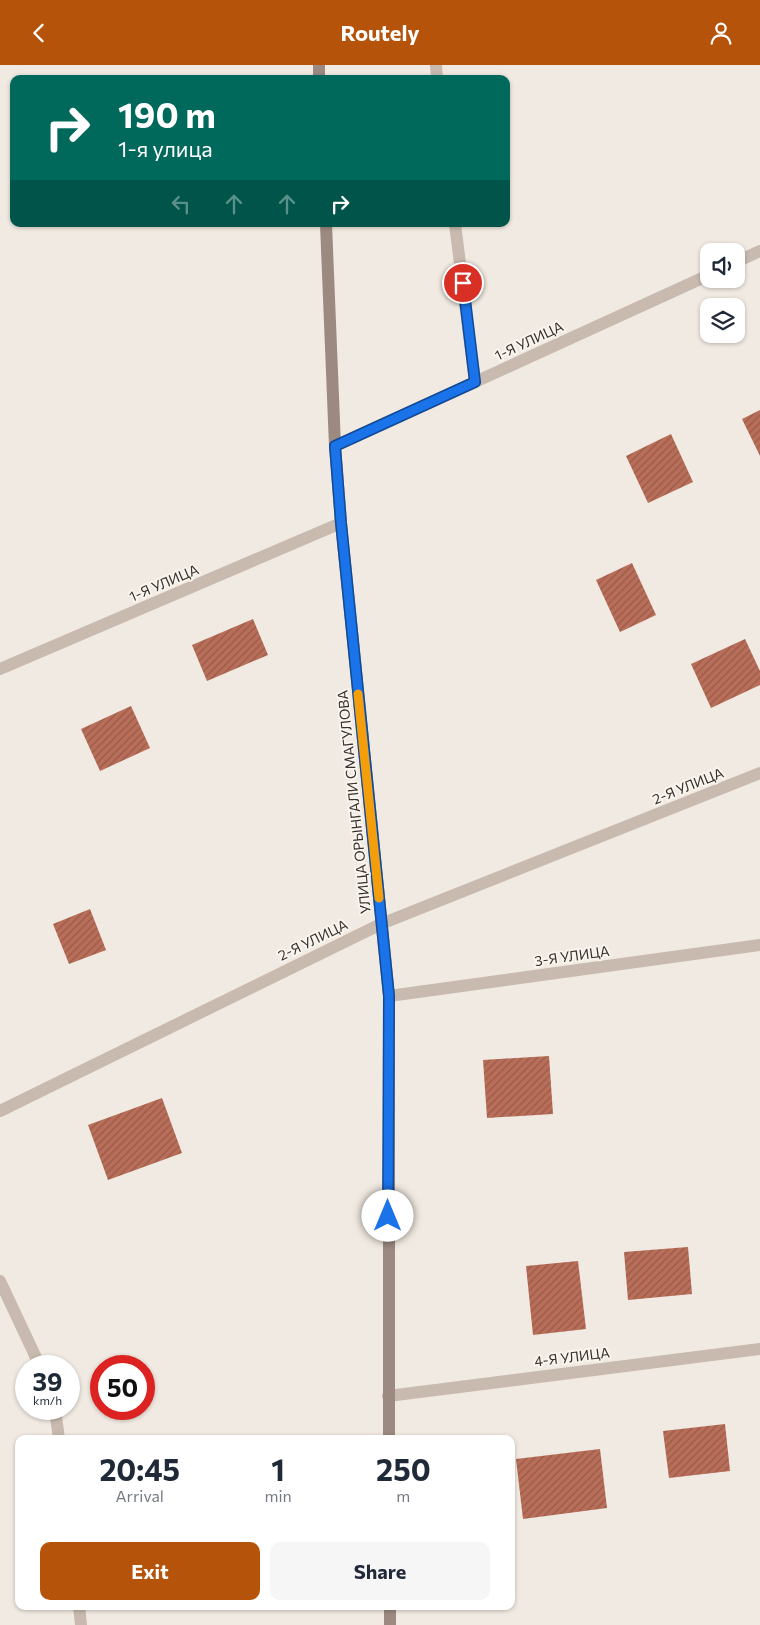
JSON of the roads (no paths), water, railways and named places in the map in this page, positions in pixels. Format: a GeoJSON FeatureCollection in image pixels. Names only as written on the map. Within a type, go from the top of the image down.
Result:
{"type":"FeatureCollection","features":[{"type":"Feature","properties":{"kind":"main road","name":"УЛИЦА ОРЫНГАЛИ СМАГУЛОВА"},"geometry":{"type":"LineString","coordinates":[[326,227],[335,446],[341,523],[389,996],[389,1435]]}},
{"type":"Feature","properties":{"kind":"main road"},"geometry":{"type":"LineString","coordinates":[[390,1610],[390,1625]]}},
{"type":"Feature","properties":{"kind":"street"},"geometry":{"type":"LineString","coordinates":[[455,227],[475,382]]}},
{"type":"Feature","properties":{"kind":"street"},"geometry":{"type":"LineString","coordinates":[[745,258],[760,251]]}},
{"type":"Feature","properties":{"kind":"street","name":"1-Я УЛИЦА"},"geometry":{"type":"LineString","coordinates":[[335,446],[700,279]]}},
{"type":"Feature","properties":{"kind":"street","name":"1-Я УЛИЦА"},"geometry":{"type":"LineString","coordinates":[[0,669],[341,523]]}},
{"type":"Feature","properties":{"kind":"street","name":"2-Я УЛИЦА"},"geometry":{"type":"LineString","coordinates":[[0,1111],[381,923],[760,773]]}},
{"type":"Feature","properties":{"kind":"street","name":"3-Я УЛИЦА"},"geometry":{"type":"LineString","coordinates":[[389,996],[760,945]]}},
{"type":"Feature","properties":{"kind":"street"},"geometry":{"type":"LineString","coordinates":[[0,1281],[35,1355]]}},
{"type":"Feature","properties":{"kind":"street","name":"4-Я УЛИЦА"},"geometry":{"type":"LineString","coordinates":[[388,1396],[760,1349]]}},
{"type":"Feature","properties":{"kind":"street"},"geometry":{"type":"LineString","coordinates":[[56,1420],[58,1435]]}},
{"type":"Feature","properties":{"kind":"street"},"geometry":{"type":"LineString","coordinates":[[79,1610],[81,1625]]}}]}
